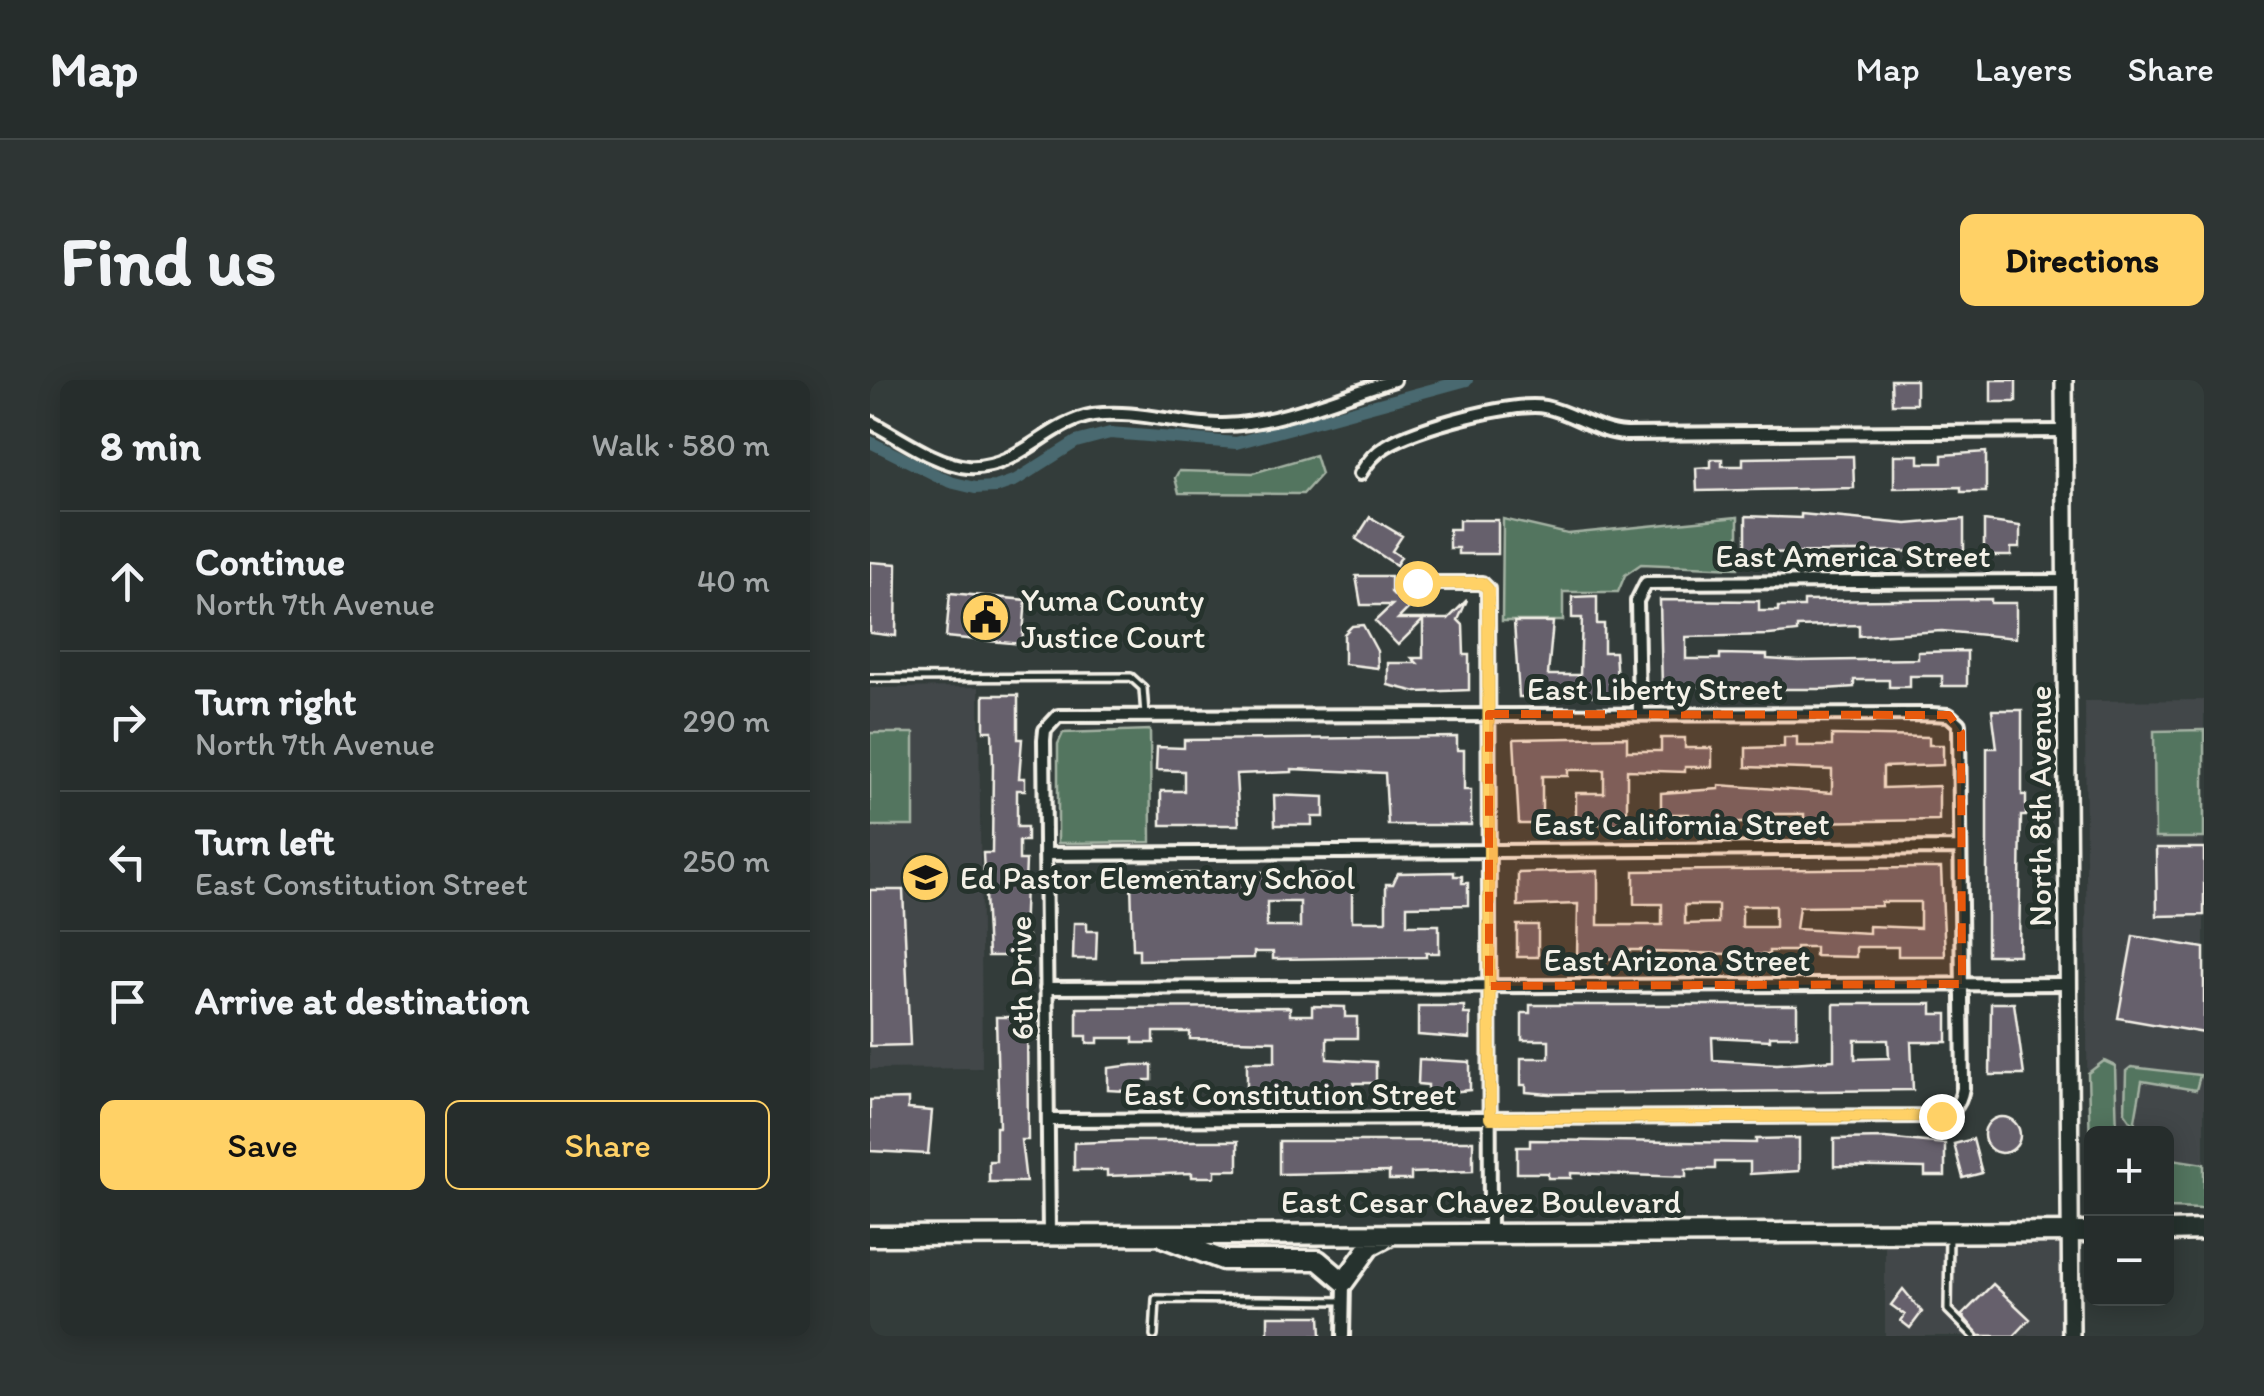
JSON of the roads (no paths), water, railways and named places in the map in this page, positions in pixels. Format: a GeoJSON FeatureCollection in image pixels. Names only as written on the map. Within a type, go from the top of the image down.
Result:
{"type":"FeatureCollection","features":[{"type":"Feature","properties":{"kind":"highway"},"geometry":{"type":"LineString","coordinates":[[2174,1231],[2204,1230]]}},
{"type":"Feature","properties":{"kind":"highway"},"geometry":{"type":"LineString","coordinates":[[1156,1234],[1223,1260],[1318,1260],[1344,1282],[1370,1246],[1398,1232]]}},
{"type":"Feature","properties":{"kind":"highway","name":"East Cesar Chavez Boulevard"},"geometry":{"type":"LineString","coordinates":[[870,1236],[2084,1232]]}},
{"type":"Feature","properties":{"kind":"main road","name":"North 8th Avenue"},"geometry":{"type":"LineString","coordinates":[[2064,380],[2071,1336]]}},
{"type":"Feature","properties":{"kind":"street"},"geometry":{"type":"LineString","coordinates":[[870,422],[954,465],[987,467],[1006,462],[1070,422],[1094,415],[1227,425],[1266,419],[1394,380]]}},
{"type":"Feature","properties":{"kind":"street"},"geometry":{"type":"LineString","coordinates":[[1360,474],[1370,458],[1390,443],[1495,409],[1523,405],[1558,410],[1595,429],[1626,434],[2064,431]]}},
{"type":"Feature","properties":{"kind":"street","name":"East America Street"},"geometry":{"type":"LineString","coordinates":[[1639,714],[1637,601],[1642,587],[1664,580],[2066,580]]}},
{"type":"Feature","properties":{"kind":"street"},"geometry":{"type":"LineString","coordinates":[[1417,583],[1486,586],[1490,1232]]}},
{"type":"Feature","properties":{"kind":"street","name":"East Liberty Street"},"geometry":{"type":"LineString","coordinates":[[1050,722],[1068,715],[1949,716],[1960,724],[1960,848]]}},
{"type":"Feature","properties":{"kind":"street","name":"6th Drive"},"geometry":{"type":"LineString","coordinates":[[1050,722],[1044,740],[1050,1235]]}},
{"type":"Feature","properties":{"kind":"street"},"geometry":{"type":"LineString","coordinates":[[1960,848],[1962,984]]}},
{"type":"Feature","properties":{"kind":"street","name":"East California Street"},"geometry":{"type":"LineString","coordinates":[[1045,854],[1960,848]]}},
{"type":"Feature","properties":{"kind":"street","name":"East Constitution Street"},"geometry":{"type":"LineString","coordinates":[[1048,1120],[1933,1116],[1952,1111],[1961,1101],[1962,984]]}},
{"type":"Feature","properties":{"kind":"street","name":"East Arizona Street"},"geometry":{"type":"LineString","coordinates":[[1046,988],[2068,984]]}},
{"type":"Feature","properties":{"kind":"street"},"geometry":{"type":"LineString","coordinates":[[1343,1336],[1344,1282]]}},
{"type":"Feature","properties":{"kind":"lane"},"geometry":{"type":"LineString","coordinates":[[870,678],[1132,677],[1143,688],[1145,715]]}},
{"type":"Feature","properties":{"kind":"lane"},"geometry":{"type":"LineString","coordinates":[[1949,1231],[1948,1310],[1974,1336]]}},
{"type":"Feature","properties":{"kind":"lane"},"geometry":{"type":"LineString","coordinates":[[1154,1336],[1156,1300],[1343,1301]]}},
{"type":"Feature","properties":{"kind":"waterway"},"geometry":{"type":"LineString","coordinates":[[870,442],[950,482],[975,488],[996,487],[1016,480],[1076,442],[1110,433],[1236,443],[1467,380]]}},
{"type":"Feature","properties":{"kind":"place","name":"Yuma County Justice Court"},"geometry":{"type":"Point","coordinates":[986,618]}},
{"type":"Feature","properties":{"kind":"place","name":"Ed Pastor Elementary School"},"geometry":{"type":"Point","coordinates":[925,878]}}]}
